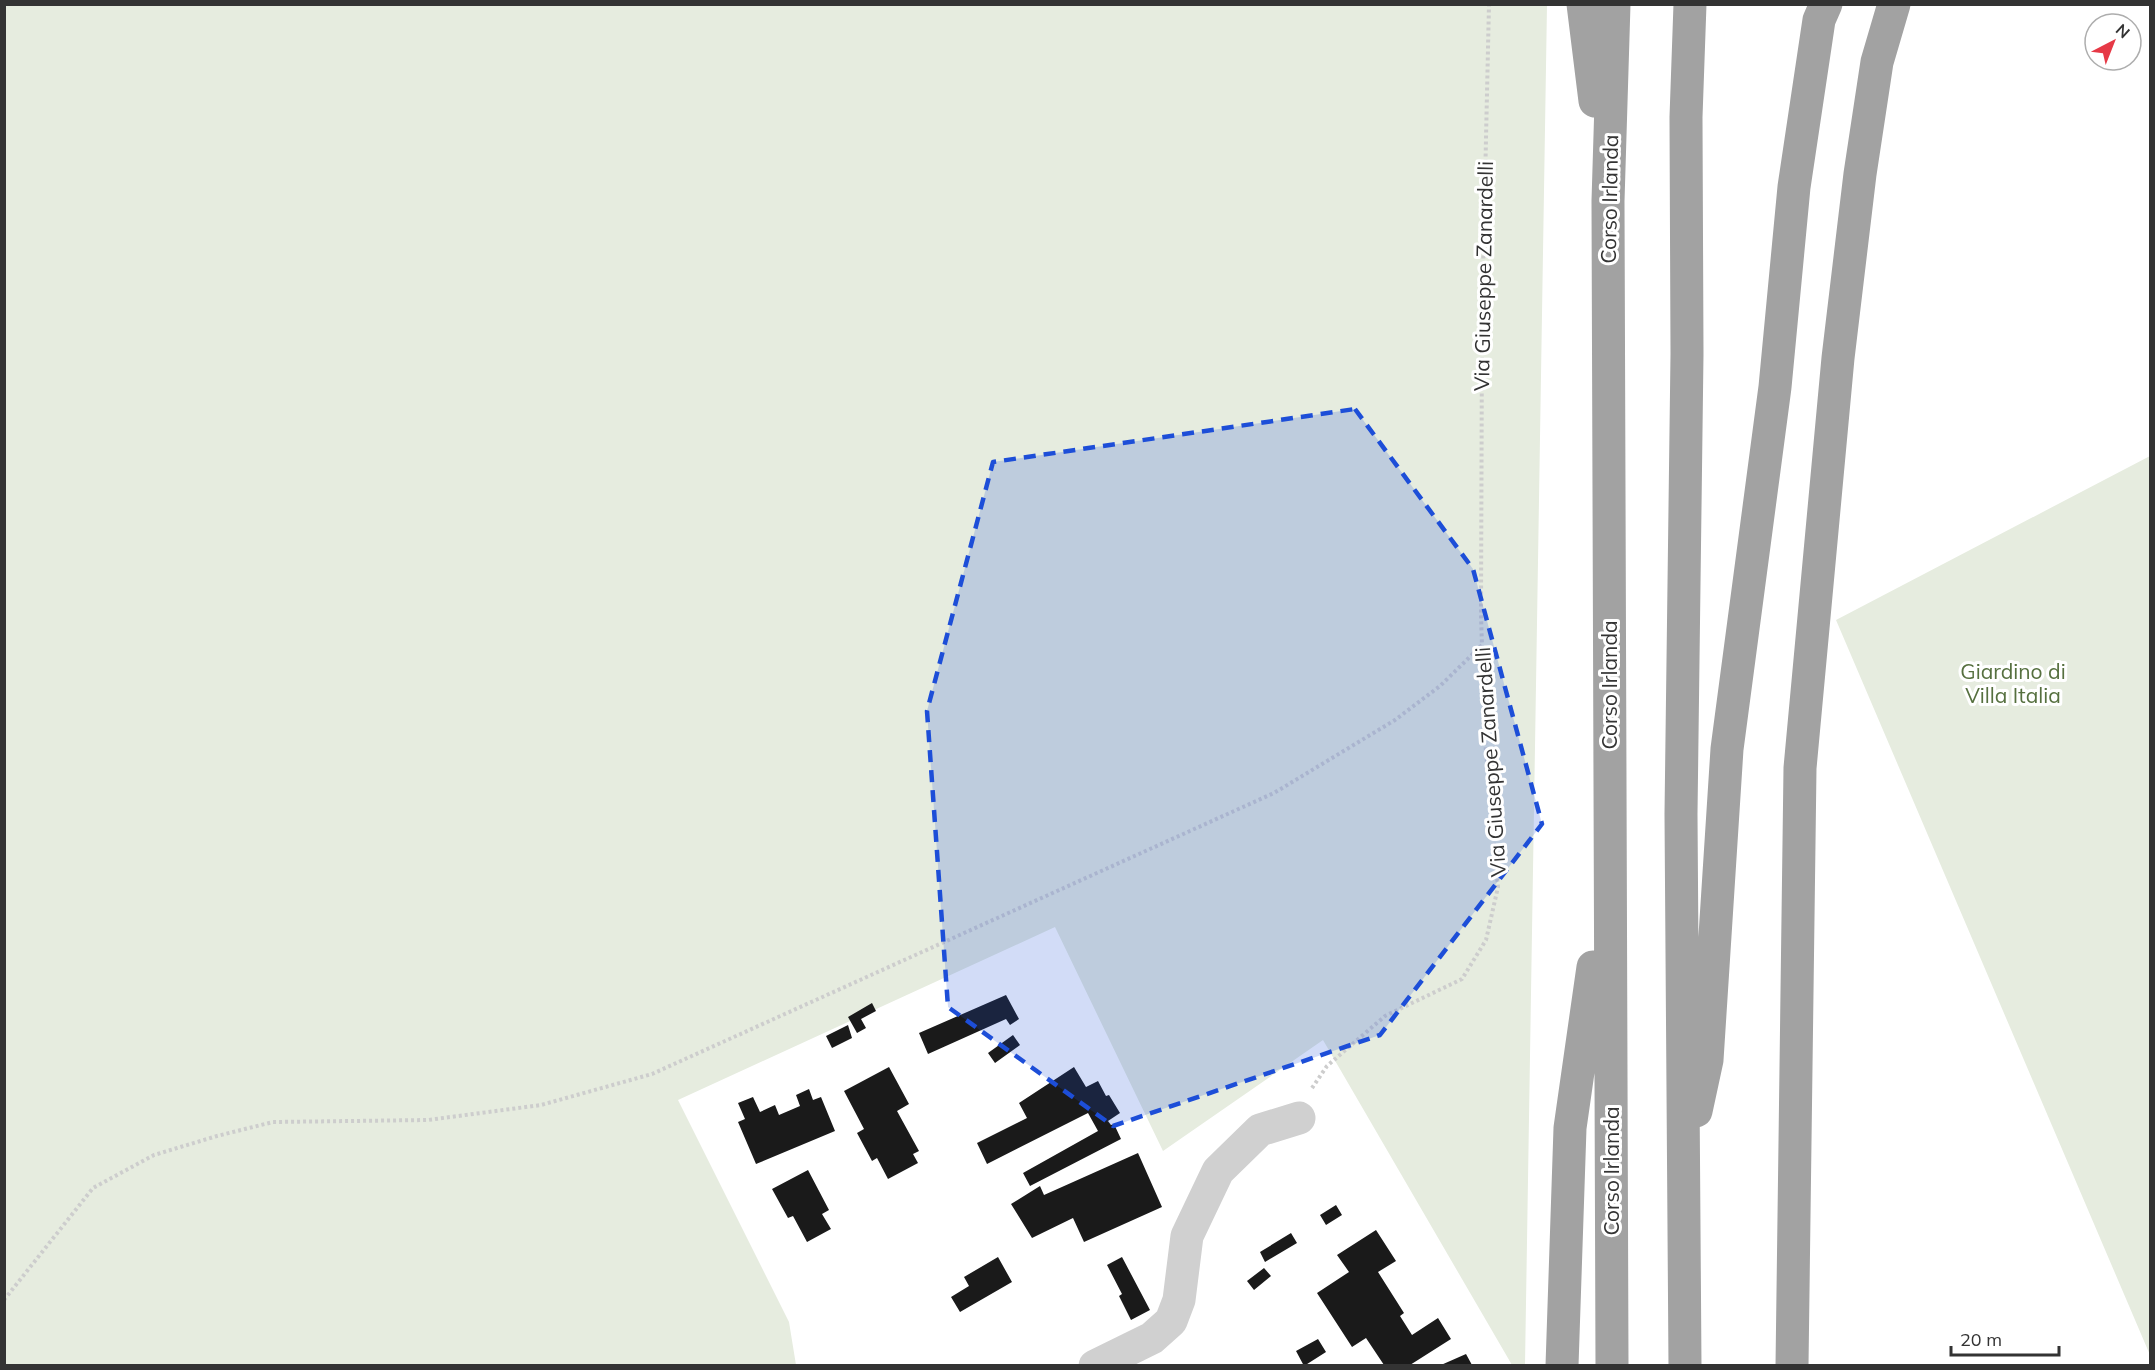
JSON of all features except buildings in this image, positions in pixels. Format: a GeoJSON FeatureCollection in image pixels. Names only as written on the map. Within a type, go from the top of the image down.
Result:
{"type":"FeatureCollection","features":[{"type":"Feature","properties":{"kind":"highway"},"geometry":{"type":"LineString","coordinates":[[1583,4],[1608,201]]}},
{"type":"Feature","properties":{"kind":"highway","name":"Corso Irlanda"},"geometry":{"type":"LineString","coordinates":[[1612,1365],[1608,201],[1614,4]]}},
{"type":"Feature","properties":{"kind":"highway"},"geometry":{"type":"LineString","coordinates":[[1684,1365],[1681,814],[1687,354],[1686,117],[1690,4]]}},
{"type":"Feature","properties":{"kind":"highway"},"geometry":{"type":"LineString","coordinates":[[1683,1175],[1707,1060],[1727,749],[1775,387],[1794,186],[1819,20],[1826,4]]}},
{"type":"Feature","properties":{"kind":"highway"},"geometry":{"type":"LineString","coordinates":[[1792,1365],[1800,768],[1837,370],[1860,174],[1877,62],[1894,4]]}},
{"type":"Feature","properties":{"kind":"highway"},"geometry":{"type":"LineString","coordinates":[[1562,1365],[1570,1128],[1609,852]]}},
{"type":"Feature","properties":{"kind":"street"},"geometry":{"type":"LineString","coordinates":[[1095,1365],[1152,1338],[1171,1321],[1179,1300],[1187,1236],[1218,1171],[1260,1130],[1299,1118]]}},
{"type":"Feature","properties":{"kind":"path","name":"Via Giuseppe Zanardelli"},"geometry":{"type":"LineString","coordinates":[[1299,1118],[1316,1080],[1327,1066],[1384,1016],[1462,979],[1486,940],[1498,887],[1485,740],[1482,645],[1482,329],[1489,4]]}},
{"type":"Feature","properties":{"kind":"path"},"geometry":{"type":"LineString","coordinates":[[4,1300],[93,1188],[154,1155],[273,1122],[428,1120],[541,1106],[652,1074],[1274,793],[1395,720],[1440,686],[1482,645]]}},
{"type":"Feature","properties":{"kind":"highlighted area"},"geometry":{"type":"Polygon","coordinates":[[[1355,409],[1473,569],[1542,824],[1380,1035],[1113,1126],[948,1007],[927,711],[993,462],[1355,409]]]}},
{"type":"Feature","properties":{"kind":"green space"},"geometry":{"type":"Polygon","coordinates":[[[5,5],[1547,5],[1525,1365],[1512,1365],[1323,1040],[1163,1151],[1055,927],[678,1100],[789,1322],[796,1365],[5,1366],[5,5]]]}},
{"type":"Feature","properties":{"kind":"green space","name":"Giardino di Villa Italia"},"geometry":{"type":"Polygon","coordinates":[[[2150,456],[2150,1355],[1836,620],[2150,456]]]}}]}
